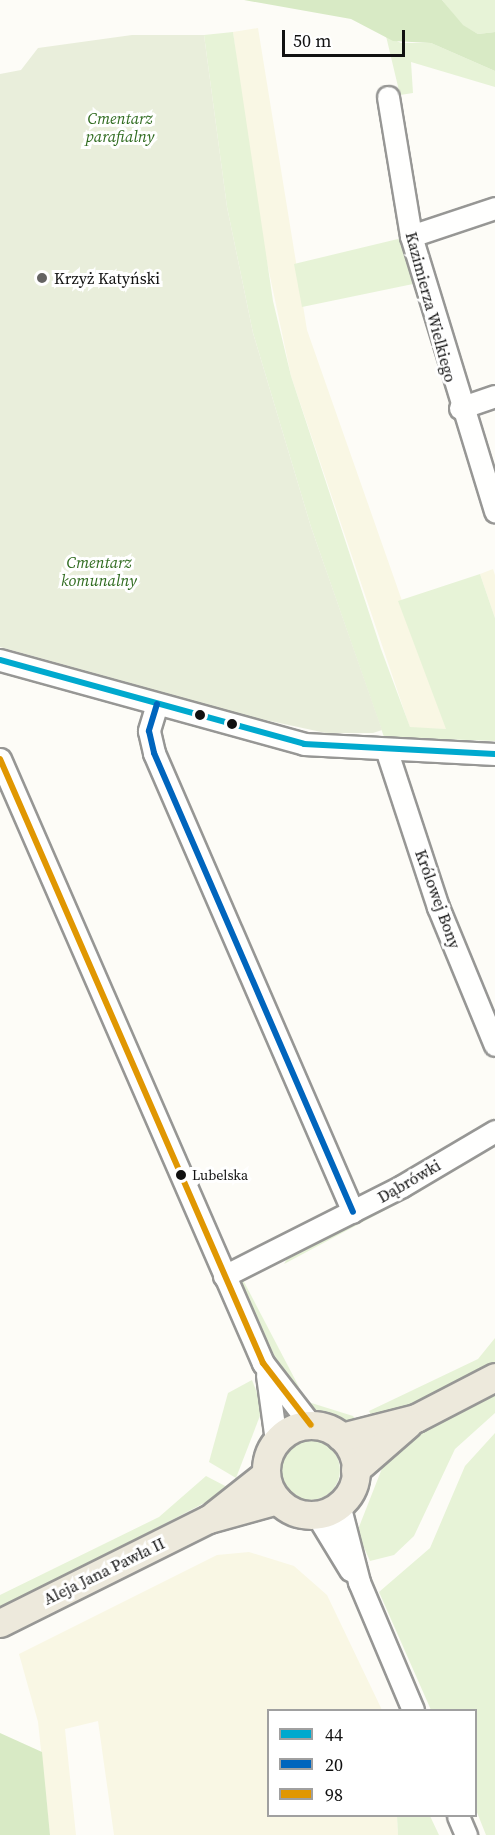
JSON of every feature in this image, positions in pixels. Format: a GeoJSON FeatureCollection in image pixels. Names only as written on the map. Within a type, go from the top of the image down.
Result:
{"type":"FeatureCollection","features":[{"type":"Feature","properties":{"kind":"main road"},"geometry":{"type":"LineString","coordinates":[[355,1470],[416,1418],[495,1377]]}},
{"type":"Feature","properties":{"kind":"main road"},"geometry":{"type":"LineString","coordinates":[[341,1437],[416,1418]]}},
{"type":"Feature","properties":{"kind":"main road"},"geometry":{"type":"LineString","coordinates":[[311,1425],[341,1437],[352,1452],[355,1470],[352,1488],[328,1509],[294,1511],[278,1500],[266,1474],[276,1441],[291,1430],[311,1425]]}},
{"type":"Feature","properties":{"kind":"main road","name":"Aleja Jana Pawła II"},"geometry":{"type":"LineString","coordinates":[[209,1519],[266,1474]]}},
{"type":"Feature","properties":{"kind":"main road","name":"Aleja Jana Pawła II"},"geometry":{"type":"LineString","coordinates":[[0,1623],[209,1519],[278,1500]]}},
{"type":"Feature","properties":{"kind":"street","name":"Kazimierza Wielkiego"},"geometry":{"type":"LineString","coordinates":[[388,97],[411,236],[460,408],[495,511]]}},
{"type":"Feature","properties":{"kind":"street"},"geometry":{"type":"LineString","coordinates":[[411,236],[495,208]]}},
{"type":"Feature","properties":{"kind":"street"},"geometry":{"type":"LineString","coordinates":[[460,408],[495,396]]}},
{"type":"Feature","properties":{"kind":"street"},"geometry":{"type":"LineString","coordinates":[[0,660],[304,744],[387,752],[495,754]]}},
{"type":"Feature","properties":{"kind":"street"},"geometry":{"type":"LineString","coordinates":[[157,704],[149,731],[154,753],[353,1212]]}},
{"type":"Feature","properties":{"kind":"street","name":"Królowej Bony"},"geometry":{"type":"LineString","coordinates":[[387,752],[426,865],[495,1045]]}},
{"type":"Feature","properties":{"kind":"street"},"geometry":{"type":"LineString","coordinates":[[0,759],[266,1369],[311,1425]]}},
{"type":"Feature","properties":{"kind":"street","name":"Dąbrówki"},"geometry":{"type":"LineString","coordinates":[[224,1276],[353,1212],[495,1131]]}},
{"type":"Feature","properties":{"kind":"street"},"geometry":{"type":"LineString","coordinates":[[266,1369],[276,1441]]}},
{"type":"Feature","properties":{"kind":"street"},"geometry":{"type":"LineString","coordinates":[[328,1509],[413,1709]]}},
{"type":"Feature","properties":{"kind":"street"},"geometry":{"type":"LineString","coordinates":[[459,1817],[466,1835]]}},
{"type":"Feature","properties":{"kind":"shaded area"},"geometry":{"type":"Polygon","coordinates":[[[258,28],[307,330],[447,729],[410,728],[291,376],[256,210],[233,32],[258,28]]]}},
{"type":"Feature","properties":{"kind":"shaded area"},"geometry":{"type":"Polygon","coordinates":[[[493,569],[495,575],[495,618],[480,574],[493,569]]]}},
{"type":"Feature","properties":{"kind":"shaded area"},"geometry":{"type":"Polygon","coordinates":[[[249,1552],[294,1566],[327,1595],[382,1709],[267,1709],[267,1817],[397,1817],[398,1835],[114,1835],[98,1721],[65,1729],[76,1835],[50,1835],[38,1722],[19,1654],[217,1555],[249,1552]]]}},
{"type":"Feature","properties":{"kind":"green space"},"geometry":{"type":"Polygon","coordinates":[[[244,0],[442,0],[463,25],[478,34],[495,32],[495,71],[431,43],[393,41],[351,19],[244,0]]]}},
{"type":"Feature","properties":{"kind":"green space"},"geometry":{"type":"Polygon","coordinates":[[[442,0],[495,0],[495,32],[478,34],[462,25],[442,0]]]}},
{"type":"Feature","properties":{"kind":"green space"},"geometry":{"type":"Polygon","coordinates":[[[233,32],[273,301],[291,376],[381,649],[410,727],[446,729],[398,601],[480,574],[495,618],[495,741],[384,737],[311,527],[253,333],[227,207],[204,35],[233,32]]]}},
{"type":"Feature","properties":{"kind":"green space"},"geometry":{"type":"Polygon","coordinates":[[[132,35],[204,35],[227,207],[253,333],[311,527],[382,730],[373,733],[326,733],[256,718],[0,647],[0,74],[21,70],[38,48],[132,35]]]}},
{"type":"Feature","properties":{"kind":"green space"},"geometry":{"type":"Polygon","coordinates":[[[386,36],[401,43],[431,43],[495,71],[495,87],[411,62],[413,93],[400,95],[386,36]]]}},
{"type":"Feature","properties":{"kind":"green space"},"geometry":{"type":"Polygon","coordinates":[[[402,238],[413,284],[302,307],[294,264],[402,238]]]}},
{"type":"Feature","properties":{"kind":"green space"},"geometry":{"type":"Polygon","coordinates":[[[419,1187],[421,1191],[284,1264],[290,1254],[419,1187]]]}},
{"type":"Feature","properties":{"kind":"green space"},"geometry":{"type":"Polygon","coordinates":[[[242,1278],[299,1387],[291,1390],[241,1288],[242,1278]]]}},
{"type":"Feature","properties":{"kind":"green space"},"geometry":{"type":"Polygon","coordinates":[[[495,1338],[495,1367],[374,1421],[369,1411],[478,1359],[495,1338]]]}},
{"type":"Feature","properties":{"kind":"green space"},"geometry":{"type":"Polygon","coordinates":[[[252,1380],[263,1408],[236,1478],[209,1462],[228,1393],[252,1380]]]}},
{"type":"Feature","properties":{"kind":"green space"},"geometry":{"type":"Polygon","coordinates":[[[495,1390],[495,1413],[455,1449],[414,1536],[394,1555],[370,1561],[357,1532],[390,1448],[495,1390]]]}},
{"type":"Feature","properties":{"kind":"green space"},"geometry":{"type":"Polygon","coordinates":[[[305,1401],[353,1416],[358,1422],[340,1426],[308,1411],[305,1401]]]}},
{"type":"Feature","properties":{"kind":"green space"},"geometry":{"type":"Polygon","coordinates":[[[495,1433],[495,1835],[486,1835],[477,1812],[477,1709],[431,1709],[379,1592],[430,1548],[465,1466],[495,1433]]]}},
{"type":"Feature","properties":{"kind":"green space"},"geometry":{"type":"Polygon","coordinates":[[[310,1440],[327,1445],[335,1453],[340,1470],[335,1487],[327,1495],[310,1500],[293,1495],[285,1487],[280,1470],[285,1453],[293,1445],[310,1440]]]}},
{"type":"Feature","properties":{"kind":"green space"},"geometry":{"type":"Polygon","coordinates":[[[206,1476],[231,1489],[0,1610],[0,1595],[159,1517],[206,1476]]]}},
{"type":"Feature","properties":{"kind":"green space"},"geometry":{"type":"Polygon","coordinates":[[[0,1733],[42,1752],[50,1835],[0,1835],[0,1733]]]}},
{"type":"Feature","properties":{"kind":"green space"},"geometry":{"type":"Polygon","coordinates":[[[397,1817],[430,1817],[439,1835],[398,1835],[397,1817]]]}},
{"type":"Feature","properties":{"kind":"transit line","name":"44"},"geometry":{"type":"LineString","coordinates":[[0,660],[304,744],[495,754]]}},
{"type":"Feature","properties":{"kind":"transit line","name":"20"},"geometry":{"type":"LineString","coordinates":[[157,704],[149,731],[154,753],[353,1212]]}},
{"type":"Feature","properties":{"kind":"transit line","name":"98"},"geometry":{"type":"LineString","coordinates":[[0,759],[263,1363],[311,1425]]}},
{"type":"Feature","properties":{"kind":"place","name":"Krzyż Katyński"},"geometry":{"type":"Point","coordinates":[42,278]}},
{"type":"Feature","properties":{"kind":"place","name":"Lubelska"},"geometry":{"type":"Point","coordinates":[181,1175]}},
{"type":"Feature","properties":{"kind":"park label","name":"Cmentarz parafialny"},"geometry":{"type":"Point","coordinates":[120,127]}},
{"type":"Feature","properties":{"kind":"park label","name":"Cmentarz komunalny"},"geometry":{"type":"Point","coordinates":[99,571]}}]}
